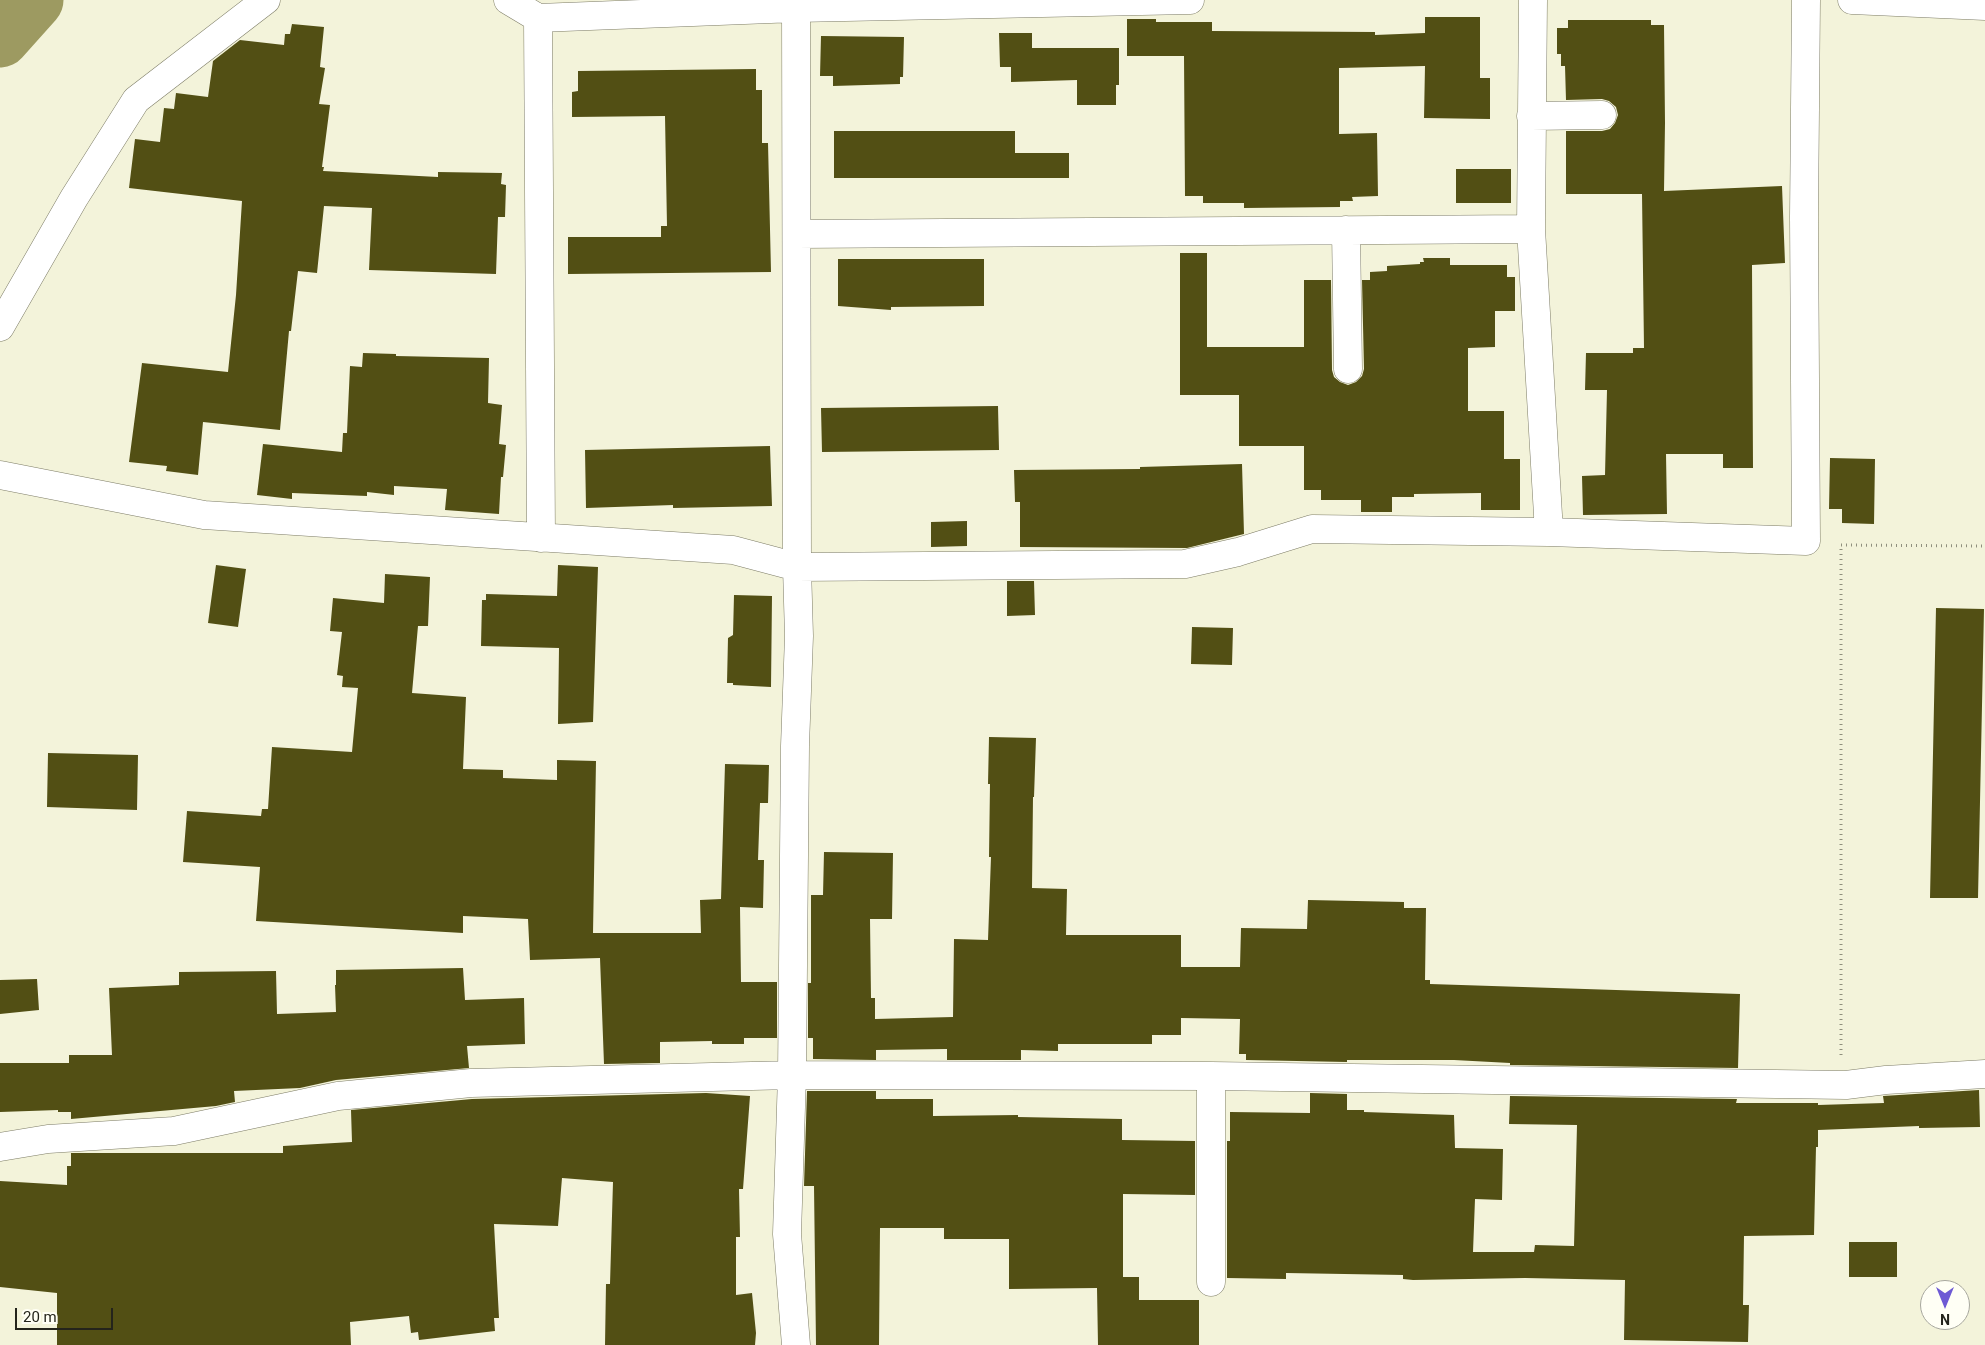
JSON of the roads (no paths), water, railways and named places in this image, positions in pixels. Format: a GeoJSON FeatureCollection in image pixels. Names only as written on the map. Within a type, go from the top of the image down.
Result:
{"type":"FeatureCollection","features":[{"type":"Feature","properties":{"kind":"street"},"geometry":{"type":"LineString","coordinates":[[0,327],[74,198],[136,100],[266,0]]}},
{"type":"Feature","properties":{"kind":"street"},"geometry":{"type":"LineString","coordinates":[[508,0],[538,18],[796,4],[1190,0]]}},
{"type":"Feature","properties":{"kind":"street"},"geometry":{"type":"LineString","coordinates":[[1533,0],[1531,229],[1549,532]]}},
{"type":"Feature","properties":{"kind":"street"},"geometry":{"type":"LineString","coordinates":[[0,475],[204,515],[733,550],[797,567],[1185,564],[1238,552],[1312,529],[1549,532],[1806,541],[1804,207],[1806,0]]}},
{"type":"Feature","properties":{"kind":"street"},"geometry":{"type":"LineString","coordinates":[[1852,0],[1985,6]]}},
{"type":"Feature","properties":{"kind":"street"},"geometry":{"type":"LineString","coordinates":[[796,4],[797,567],[799,636],[795,756],[792,1075],[787,1234],[796,1345]]}},
{"type":"Feature","properties":{"kind":"street"},"geometry":{"type":"LineString","coordinates":[[538,18],[541,538]]}},
{"type":"Feature","properties":{"kind":"street"},"geometry":{"type":"LineString","coordinates":[[1531,116],[1602,115]]}},
{"type":"Feature","properties":{"kind":"street"},"geometry":{"type":"LineString","coordinates":[[797,234],[1531,229]]}},
{"type":"Feature","properties":{"kind":"street"},"geometry":{"type":"LineString","coordinates":[[1346,230],[1348,369]]}},
{"type":"Feature","properties":{"kind":"street"},"geometry":{"type":"LineString","coordinates":[[0,1147],[48,1139],[174,1131],[338,1096],[471,1083],[792,1075],[1212,1076],[1846,1085],[1886,1080],[1985,1074]]}},
{"type":"Feature","properties":{"kind":"street"},"geometry":{"type":"LineString","coordinates":[[1210,1282],[1212,1076]]}},
{"type":"Feature","properties":{"kind":"waterway"},"geometry":{"type":"LineString","coordinates":[[0,38],[34,0]]}}]}
